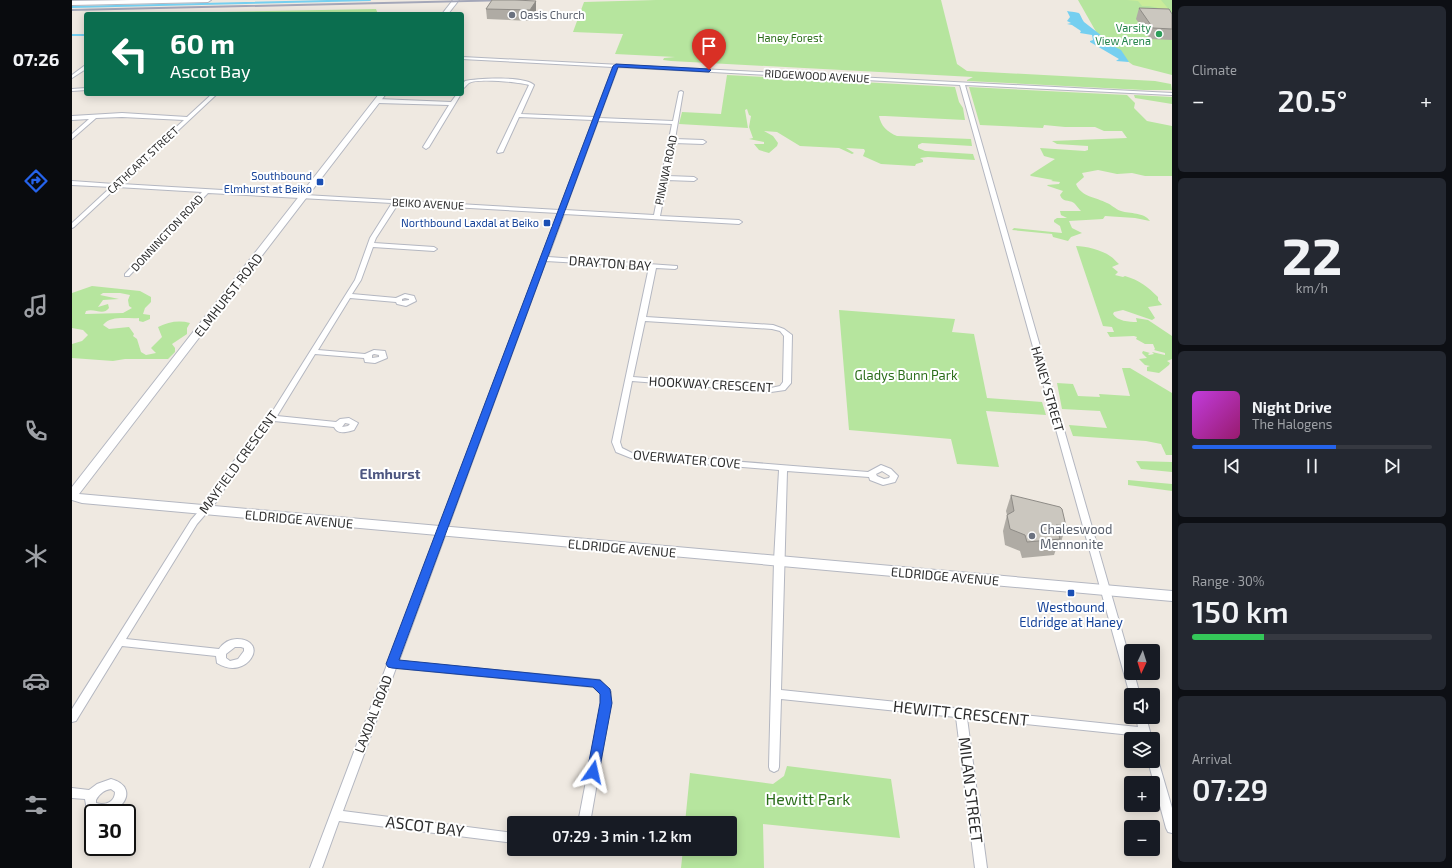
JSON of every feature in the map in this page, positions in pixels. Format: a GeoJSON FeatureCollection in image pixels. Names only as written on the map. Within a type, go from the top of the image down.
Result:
{"type":"FeatureCollection","features":[{"type":"Feature","properties":{"kind":"street"},"geometry":{"type":"LineString","coordinates":[[72,3],[208,0]]}},
{"type":"Feature","properties":{"kind":"street"},"geometry":{"type":"LineString","coordinates":[[447,12],[456,0]]}},
{"type":"Feature","properties":{"kind":"street","name":"RIDGEWOOD AVENUE"},"geometry":{"type":"LineString","coordinates":[[464,58],[1172,94]]}},
{"type":"Feature","properties":{"kind":"street","name":"LAXDAL ROAD"},"geometry":{"type":"LineString","coordinates":[[316,868],[616,66]]}},
{"type":"Feature","properties":{"kind":"street"},"geometry":{"type":"LineString","coordinates":[[72,77],[84,68]]}},
{"type":"Feature","properties":{"kind":"street"},"geometry":{"type":"LineString","coordinates":[[464,85],[466,82],[476,80],[531,84],[532,87],[500,152]]}},
{"type":"Feature","properties":{"kind":"street","name":"HANEY STREET"},"geometry":{"type":"LineString","coordinates":[[962,83],[1133,688]]}},
{"type":"Feature","properties":{"kind":"street"},"geometry":{"type":"LineString","coordinates":[[72,90],[84,89]]}},
{"type":"Feature","properties":{"kind":"street","name":"PINAWA ROAD"},"geometry":{"type":"LineString","coordinates":[[657,217],[673,141],[681,92]]}},
{"type":"Feature","properties":{"kind":"street","name":"CATHCART STREET"},"geometry":{"type":"LineString","coordinates":[[72,226],[213,96]]}},
{"type":"Feature","properties":{"kind":"street"},"geometry":{"type":"LineString","coordinates":[[426,147],[457,96]]}},
{"type":"Feature","properties":{"kind":"street"},"geometry":{"type":"LineString","coordinates":[[381,97],[452,104]]}},
{"type":"Feature","properties":{"kind":"street","name":"ELMHURST ROAD"},"geometry":{"type":"LineString","coordinates":[[72,496],[381,97]]}},
{"type":"Feature","properties":{"kind":"street"},"geometry":{"type":"LineString","coordinates":[[72,118],[122,115],[188,118]]}},
{"type":"Feature","properties":{"kind":"street"},"geometry":{"type":"LineString","coordinates":[[518,115],[676,123]]}},
{"type":"Feature","properties":{"kind":"street"},"geometry":{"type":"LineString","coordinates":[[72,137],[95,116]]}},
{"type":"Feature","properties":{"kind":"street"},"geometry":{"type":"LineString","coordinates":[[673,141],[703,142]]}},
{"type":"Feature","properties":{"kind":"street"},"geometry":{"type":"LineString","coordinates":[[665,178],[694,179]]}},
{"type":"Feature","properties":{"kind":"street","name":"BEIKO AVENUE"},"geometry":{"type":"LineString","coordinates":[[72,182],[739,222]]}},
{"type":"Feature","properties":{"kind":"street","name":"DONNINGTON ROAD"},"geometry":{"type":"LineString","coordinates":[[127,275],[207,190]]}},
{"type":"Feature","properties":{"kind":"street","name":"MAYFIELD CRESCENT"},"geometry":{"type":"LineString","coordinates":[[72,718],[194,522],[214,499],[233,468],[272,418],[358,280],[370,245],[396,202]]}},
{"type":"Feature","properties":{"kind":"street"},"geometry":{"type":"LineString","coordinates":[[370,245],[434,249]]}},
{"type":"Feature","properties":{"kind":"street","name":"DRAYTON BAY"},"geometry":{"type":"LineString","coordinates":[[544,259],[676,267]]}},
{"type":"Feature","properties":{"kind":"street","name":"OVERWATER COVE"},"geometry":{"type":"LineString","coordinates":[[653,266],[616,442],[619,450],[631,455],[872,475]]}},
{"type":"Feature","properties":{"kind":"street"},"geometry":{"type":"LineString","coordinates":[[348,296],[398,300]]}},
{"type":"Feature","properties":{"kind":"street","name":"HOOKWAY CRESCENT"},"geometry":{"type":"LineString","coordinates":[[630,379],[770,390],[782,388],[787,383],[788,335],[782,330],[773,327],[643,319]]}},
{"type":"Feature","properties":{"kind":"street"},"geometry":{"type":"LineString","coordinates":[[313,352],[367,356]]}},
{"type":"Feature","properties":{"kind":"street"},"geometry":{"type":"LineString","coordinates":[[272,418],[337,425]]}},
{"type":"Feature","properties":{"kind":"street"},"geometry":{"type":"LineString","coordinates":[[774,767],[777,694],[779,561],[784,467]]}},
{"type":"Feature","properties":{"kind":"street","name":"ELDRIDGE AVENUE"},"geometry":{"type":"LineString","coordinates":[[72,496],[82,499],[441,532],[1172,596]]}},
{"type":"Feature","properties":{"kind":"street"},"geometry":{"type":"LineString","coordinates":[[120,642],[221,653]]}},
{"type":"Feature","properties":{"kind":"street"},"geometry":{"type":"LineString","coordinates":[[392,664],[596,683],[606,692],[606,703],[585,816]]}},
{"type":"Feature","properties":{"kind":"street","name":"HEWITT CRESCENT"},"geometry":{"type":"LineString","coordinates":[[777,694],[961,713],[1124,732]]}},
{"type":"Feature","properties":{"kind":"street","name":"MILAN STREET"},"geometry":{"type":"LineString","coordinates":[[961,713],[981,868]]}},
{"type":"Feature","properties":{"kind":"street"},"geometry":{"type":"LineString","coordinates":[[1155,768],[1172,828]]}},
{"type":"Feature","properties":{"kind":"street"},"geometry":{"type":"LineString","coordinates":[[72,793],[91,795]]}},
{"type":"Feature","properties":{"kind":"street","name":"ASCOT BAY"},"geometry":{"type":"LineString","coordinates":[[335,815],[507,837]]}},
{"type":"Feature","properties":{"kind":"green space","name":"Haney Forest"},"geometry":{"type":"Polygon","coordinates":[[[656,0],[941,0],[957,64],[967,71],[1155,81],[1171,84],[1172,90],[1144,90],[967,81],[973,77],[671,61],[663,60],[664,58],[675,57],[615,54],[623,34],[573,32],[584,2],[656,0]]]}},
{"type":"Feature","properties":{"kind":"green space"},"geometry":{"type":"Polygon","coordinates":[[[1078,0],[1172,0],[1172,75],[1133,65],[1103,44],[1078,0]]]}},
{"type":"Feature","properties":{"kind":"green space"},"geometry":{"type":"Polygon","coordinates":[[[1127,0],[1161,0],[1171,12],[1162,11],[1158,8],[1142,6],[1138,1],[1127,0]]]}},
{"type":"Feature","properties":{"kind":"green space"},"geometry":{"type":"Polygon","coordinates":[[[376,9],[377,12],[220,12],[376,9]]]}},
{"type":"Feature","properties":{"kind":"green space"},"geometry":{"type":"Polygon","coordinates":[[[727,75],[955,87],[959,102],[963,108],[965,120],[879,116],[880,120],[890,133],[897,136],[971,139],[972,146],[922,143],[918,145],[918,148],[925,151],[973,154],[975,160],[928,157],[920,158],[923,162],[916,164],[915,166],[881,164],[863,156],[865,151],[864,149],[846,148],[854,153],[852,154],[839,148],[800,146],[777,132],[764,131],[773,136],[778,143],[777,146],[769,153],[759,150],[754,144],[764,144],[764,142],[749,139],[753,138],[749,127],[751,116],[749,115],[747,109],[745,110],[748,128],[679,124],[682,112],[721,114],[727,75]]]}},
{"type":"Feature","properties":{"kind":"green space"},"geometry":{"type":"Polygon","coordinates":[[[969,87],[1127,95],[1135,103],[1134,108],[1147,121],[1172,126],[1172,176],[1145,176],[1132,173],[1117,174],[1098,170],[1082,173],[1084,177],[1076,184],[1081,192],[1089,196],[1103,201],[1121,211],[1144,216],[1150,221],[1135,218],[1105,216],[1103,219],[1069,221],[1072,228],[1082,233],[1071,237],[1068,241],[1053,237],[1052,234],[1012,230],[1014,228],[1062,233],[1060,226],[1054,222],[1057,218],[1067,218],[1061,215],[1060,211],[1081,211],[1074,203],[1064,200],[1061,197],[1060,195],[1063,191],[1047,185],[1059,184],[1060,182],[1030,175],[1055,159],[1044,156],[1040,148],[1085,151],[1088,150],[1088,146],[1057,144],[1052,141],[1127,138],[1122,131],[1104,131],[1095,127],[1044,125],[1043,128],[980,125],[969,87]]]}},
{"type":"Feature","properties":{"kind":"green space"},"geometry":{"type":"Polygon","coordinates":[[[1134,95],[1172,97],[1172,104],[1135,98],[1134,95]]]}},
{"type":"Feature","properties":{"kind":"green space"},"geometry":{"type":"Polygon","coordinates":[[[1076,246],[1103,252],[1119,264],[1112,267],[1118,272],[1115,275],[1125,276],[1139,282],[1158,297],[1158,300],[1162,305],[1148,307],[1155,318],[1152,320],[1123,310],[1114,312],[1113,314],[1120,320],[1137,322],[1136,318],[1148,320],[1172,336],[1172,359],[1167,361],[1170,363],[1169,365],[1159,373],[1147,371],[1147,367],[1150,366],[1145,365],[1139,359],[1147,358],[1142,353],[1143,351],[1150,353],[1148,354],[1149,355],[1154,354],[1152,352],[1165,355],[1165,353],[1154,350],[1153,344],[1145,344],[1136,339],[1137,337],[1134,336],[1110,337],[1107,332],[1114,332],[1112,327],[1103,326],[1076,246]]]}},
{"type":"Feature","properties":{"kind":"green space"},"geometry":{"type":"Polygon","coordinates":[[[92,286],[140,291],[151,297],[151,302],[145,308],[143,314],[150,315],[150,319],[143,322],[139,321],[139,318],[120,318],[110,320],[103,325],[109,329],[129,327],[134,334],[133,336],[137,339],[141,352],[146,355],[156,353],[151,348],[162,337],[158,327],[174,322],[190,323],[187,328],[187,334],[172,344],[175,348],[175,352],[168,359],[125,359],[113,361],[72,358],[72,344],[82,341],[88,335],[83,330],[72,328],[72,293],[92,286]],[[103,293],[100,295],[119,299],[103,300],[98,307],[108,304],[109,308],[107,310],[101,312],[89,310],[86,311],[85,314],[123,313],[132,308],[129,306],[128,300],[130,295],[120,293],[103,293]]]}},
{"type":"Feature","properties":{"kind":"green space","name":"Gladys Bunn Park"},"geometry":{"type":"Polygon","coordinates":[[[839,310],[955,319],[952,332],[974,334],[987,398],[1042,402],[1046,415],[986,411],[999,467],[957,464],[951,439],[849,430],[839,310]]]}},
{"type":"Feature","properties":{"kind":"green space"},"geometry":{"type":"Polygon","coordinates":[[[1122,368],[1130,368],[1172,393],[1172,455],[1166,455],[1161,444],[1146,441],[1073,436],[1069,425],[1107,428],[1100,411],[1062,409],[1057,383],[1073,384],[1078,396],[1100,397],[1099,394],[1130,396],[1122,368]]]}},
{"type":"Feature","properties":{"kind":"green space"},"geometry":{"type":"Polygon","coordinates":[[[1136,461],[1172,462],[1172,472],[1141,469],[1136,461]]]}},
{"type":"Feature","properties":{"kind":"green space"},"geometry":{"type":"Polygon","coordinates":[[[1128,480],[1172,484],[1172,491],[1128,485],[1128,480]]]}},
{"type":"Feature","properties":{"kind":"green space","name":"Hewitt Park"},"geometry":{"type":"Polygon","coordinates":[[[787,766],[891,779],[900,838],[763,824],[764,868],[681,868],[682,856],[737,856],[737,816],[686,816],[690,773],[773,784],[784,776],[787,766]]]}},
{"type":"Feature","properties":{"kind":"water"},"geometry":{"type":"Polygon","coordinates":[[[1067,11],[1079,13],[1084,22],[1102,36],[1095,35],[1097,38],[1121,50],[1129,62],[1116,61],[1119,59],[1090,42],[1093,40],[1092,35],[1080,33],[1081,31],[1072,25],[1067,24],[1071,23],[1067,21],[1070,17],[1067,11]]]}},
{"type":"Feature","properties":{"kind":"building"},"geometry":{"type":"Polygon","coordinates":[[[492,0],[536,1],[530,10],[486,9],[492,0]]]}},
{"type":"Feature","properties":{"kind":"building"},"geometry":{"type":"Polygon","coordinates":[[[1139,8],[1169,9],[1172,14],[1172,29],[1153,28],[1139,8]]]}},
{"type":"Feature","properties":{"kind":"building"},"geometry":{"type":"Polygon","coordinates":[[[1011,495],[1060,507],[1062,509],[1066,526],[1056,525],[1060,539],[1027,542],[1025,535],[1010,529],[1007,515],[1014,511],[1011,495]]]}},
{"type":"Feature","properties":{"kind":"waterway"},"geometry":{"type":"LineString","coordinates":[[72,7],[370,0]]}},
{"type":"Feature","properties":{"kind":"waterway"},"geometry":{"type":"LineString","coordinates":[[72,35],[84,35]]}},
{"type":"Feature","properties":{"kind":"railway"},"geometry":{"type":"LineString","coordinates":[[72,10],[515,0]]}},
{"type":"Feature","properties":{"kind":"place","name":"Oasis Church"},"geometry":{"type":"Point","coordinates":[512,15]}},
{"type":"Feature","properties":{"kind":"place","name":"Varsity View Arena"},"geometry":{"type":"Point","coordinates":[1159,34]}},
{"type":"Feature","properties":{"kind":"place","name":"Southbound Elmhurst at Beiko"},"geometry":{"type":"Point","coordinates":[320,182]}},
{"type":"Feature","properties":{"kind":"place","name":"Northbound Laxdal at Beiko"},"geometry":{"type":"Point","coordinates":[547,223]}},
{"type":"Feature","properties":{"kind":"place","name":"Chaleswood Mennonite"},"geometry":{"type":"Point","coordinates":[1032,536]}},
{"type":"Feature","properties":{"kind":"place","name":"Westbound Eldridge at Haney"},"geometry":{"type":"Point","coordinates":[1071,593]}},
{"type":"Feature","properties":{"kind":"district","name":"Elmhurst"},"geometry":{"type":"Point","coordinates":[390,474]}},
{"type":"Feature","properties":{"kind":"route"},"geometry":{"type":"LineString","coordinates":[[593,772],[606,703],[606,692],[596,683],[392,664],[616,66],[709,70]]}}]}
